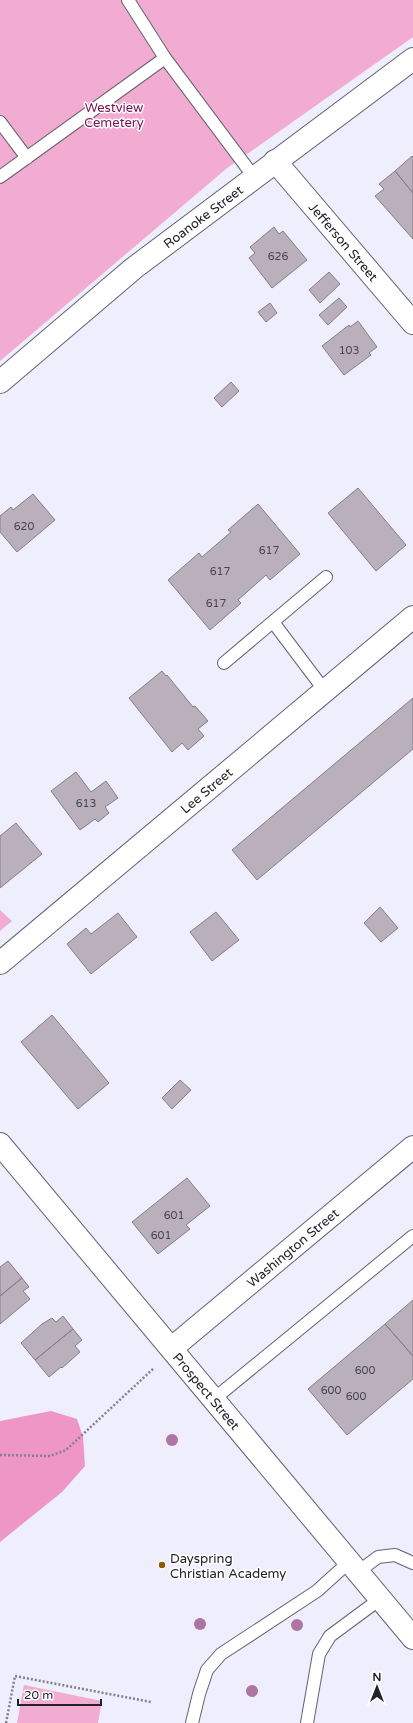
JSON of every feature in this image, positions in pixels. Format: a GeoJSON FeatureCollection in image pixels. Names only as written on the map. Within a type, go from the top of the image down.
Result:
{"type":"FeatureCollection","features":[{"type":"Feature","properties":{"kind":"street","name":"Roanoke Street"},"geometry":{"type":"LineString","coordinates":[[0,382],[134,268],[413,59]]}},
{"type":"Feature","properties":{"kind":"street","name":"Jefferson Street"},"geometry":{"type":"LineString","coordinates":[[275,161],[413,323]]}},
{"type":"Feature","properties":{"kind":"street","name":"Lee Street"},"geometry":{"type":"LineString","coordinates":[[0,963],[413,617]]}},
{"type":"Feature","properties":{"kind":"street","name":"Prospect Street"},"geometry":{"type":"LineString","coordinates":[[0,1144],[413,1638]]}},
{"type":"Feature","properties":{"kind":"street","name":"Washington Street"},"geometry":{"type":"LineString","coordinates":[[172,1348],[413,1147]]}},
{"type":"Feature","properties":{"kind":"lane"},"geometry":{"type":"LineString","coordinates":[[128,0],[165,58],[254,177]]}},
{"type":"Feature","properties":{"kind":"lane"},"geometry":{"type":"LineString","coordinates":[[0,177],[165,58]]}},
{"type":"Feature","properties":{"kind":"lane"},"geometry":{"type":"LineString","coordinates":[[0,122],[26,158]]}},
{"type":"Feature","properties":{"kind":"lane"},"geometry":{"type":"LineString","coordinates":[[224,663],[326,577]]}},
{"type":"Feature","properties":{"kind":"lane"},"geometry":{"type":"LineString","coordinates":[[273,622],[325,691]]}},
{"type":"Feature","properties":{"kind":"lane"},"geometry":{"type":"LineString","coordinates":[[214,1399],[413,1236]]}},
{"type":"Feature","properties":{"kind":"lane"},"geometry":{"type":"LineString","coordinates":[[192,1723],[207,1670],[221,1654],[354,1567],[378,1557],[395,1555],[413,1563]]}},
{"type":"Feature","properties":{"kind":"lane"},"geometry":{"type":"LineString","coordinates":[[307,1723],[319,1654],[330,1636],[380,1599]]}},
{"type":"Feature","properties":{"kind":"path"},"geometry":{"type":"LineString","coordinates":[[0,1455],[50,1456],[66,1450],[156,1365]]}},
{"type":"Feature","properties":{"kind":"path"},"geometry":{"type":"LineString","coordinates":[[6,1723],[15,1676],[151,1702]]}},
{"type":"Feature","properties":{"kind":"green space","name":"Westview Cemetery"},"geometry":{"type":"Polygon","coordinates":[[[0,0],[413,0],[413,37],[226,169],[0,361],[0,0]]]}},
{"type":"Feature","properties":{"kind":"green space"},"geometry":{"type":"Polygon","coordinates":[[[0,910],[12,921],[0,931],[0,910]]]}},
{"type":"Feature","properties":{"kind":"green space"},"geometry":{"type":"Polygon","coordinates":[[[24,1685],[102,1701],[98,1723],[17,1723],[24,1685]]]}},
{"type":"Feature","properties":{"kind":"shaded area"},"geometry":{"type":"Polygon","coordinates":[[[51,1411],[77,1419],[83,1437],[85,1466],[62,1492],[0,1542],[0,1421],[51,1411]]]}},
{"type":"Feature","properties":{"kind":"building"},"geometry":{"type":"Polygon","coordinates":[[[412,156],[413,157],[413,193],[395,171],[412,156]]]}},
{"type":"Feature","properties":{"kind":"building"},"geometry":{"type":"Polygon","coordinates":[[[395,171],[413,193],[413,239],[375,196],[384,189],[379,184],[395,171]]]}},
{"type":"Feature","properties":{"kind":"building"},"geometry":{"type":"Polygon","coordinates":[[[274,227],[279,234],[283,231],[307,260],[272,288],[249,258],[255,253],[250,247],[274,227]]]}},
{"type":"Feature","properties":{"kind":"building"},"geometry":{"type":"Polygon","coordinates":[[[329,272],[340,284],[320,303],[309,290],[329,272]]]}},
{"type":"Feature","properties":{"kind":"building"},"geometry":{"type":"Polygon","coordinates":[[[339,298],[347,307],[328,325],[319,315],[339,298]]]}},
{"type":"Feature","properties":{"kind":"building"},"geometry":{"type":"Polygon","coordinates":[[[270,303],[277,313],[266,322],[258,312],[270,303]]]}},
{"type":"Feature","properties":{"kind":"building"},"geometry":{"type":"Polygon","coordinates":[[[358,321],[377,347],[369,353],[371,355],[344,375],[322,346],[349,325],[350,327],[358,321]]]}},
{"type":"Feature","properties":{"kind":"building"},"geometry":{"type":"Polygon","coordinates":[[[231,382],[239,391],[222,407],[214,398],[231,382]]]}},
{"type":"Feature","properties":{"kind":"building"},"geometry":{"type":"Polygon","coordinates":[[[358,488],[406,545],[376,571],[328,513],[358,488]]]}},
{"type":"Feature","properties":{"kind":"building"},"geometry":{"type":"Polygon","coordinates":[[[33,494],[55,520],[17,552],[0,532],[0,516],[11,507],[13,510],[33,494]]]}},
{"type":"Feature","properties":{"kind":"building"},"geometry":{"type":"Polygon","coordinates":[[[258,504],[300,554],[270,580],[266,575],[238,600],[241,603],[210,630],[168,580],[199,553],[202,557],[231,532],[228,530],[258,504]]]}},
{"type":"Feature","properties":{"kind":"building"},"geometry":{"type":"Polygon","coordinates":[[[162,671],[193,707],[195,706],[208,721],[198,729],[204,736],[188,750],[182,743],[172,752],[129,698],[162,671]]]}},
{"type":"Feature","properties":{"kind":"building"},"geometry":{"type":"Polygon","coordinates":[[[413,698],[413,749],[257,880],[232,850],[413,698]]]}},
{"type":"Feature","properties":{"kind":"building"},"geometry":{"type":"Polygon","coordinates":[[[76,772],[91,792],[106,781],[118,798],[105,807],[109,813],[98,822],[95,819],[80,830],[51,791],[76,772]]]}},
{"type":"Feature","properties":{"kind":"building"},"geometry":{"type":"Polygon","coordinates":[[[16,823],[42,854],[0,888],[0,836],[16,823]]]}},
{"type":"Feature","properties":{"kind":"building"},"geometry":{"type":"Polygon","coordinates":[[[380,907],[398,928],[381,942],[364,923],[380,907]]]}},
{"type":"Feature","properties":{"kind":"building"},"geometry":{"type":"Polygon","coordinates":[[[216,912],[239,940],[212,961],[190,932],[216,912]]]}},
{"type":"Feature","properties":{"kind":"building"},"geometry":{"type":"Polygon","coordinates":[[[118,913],[137,937],[91,974],[67,944],[86,928],[91,934],[118,913]]]}},
{"type":"Feature","properties":{"kind":"building"},"geometry":{"type":"Polygon","coordinates":[[[52,1015],[109,1083],[78,1109],[21,1042],[52,1015]]]}},
{"type":"Feature","properties":{"kind":"building"},"geometry":{"type":"Polygon","coordinates":[[[180,1080],[191,1090],[172,1109],[162,1098],[180,1080]]]}},
{"type":"Feature","properties":{"kind":"building"},"geometry":{"type":"Polygon","coordinates":[[[187,1178],[210,1206],[186,1225],[190,1229],[158,1254],[132,1222],[187,1178]]]}},
{"type":"Feature","properties":{"kind":"building"},"geometry":{"type":"Polygon","coordinates":[[[8,1261],[22,1278],[0,1296],[0,1267],[8,1261]]]}},
{"type":"Feature","properties":{"kind":"building"},"geometry":{"type":"Polygon","coordinates":[[[22,1278],[29,1287],[23,1291],[30,1299],[0,1324],[0,1296],[22,1278]]]}},
{"type":"Feature","properties":{"kind":"building"},"geometry":{"type":"Polygon","coordinates":[[[413,1300],[413,1356],[385,1324],[413,1300]]]}},
{"type":"Feature","properties":{"kind":"building"},"geometry":{"type":"Polygon","coordinates":[[[63,1316],[73,1329],[35,1360],[21,1343],[42,1324],[52,1318],[56,1322],[63,1316]]]}},
{"type":"Feature","properties":{"kind":"building"},"geometry":{"type":"Polygon","coordinates":[[[385,1324],[413,1356],[413,1379],[347,1435],[308,1389],[385,1324]]]}},
{"type":"Feature","properties":{"kind":"building"},"geometry":{"type":"Polygon","coordinates":[[[73,1329],[82,1340],[75,1346],[80,1352],[49,1377],[35,1360],[73,1329]]]}},
{"type":"Feature","properties":{"kind":"place","name":"Dayspring Christian Academy"},"geometry":{"type":"Point","coordinates":[162,1565]}}]}
